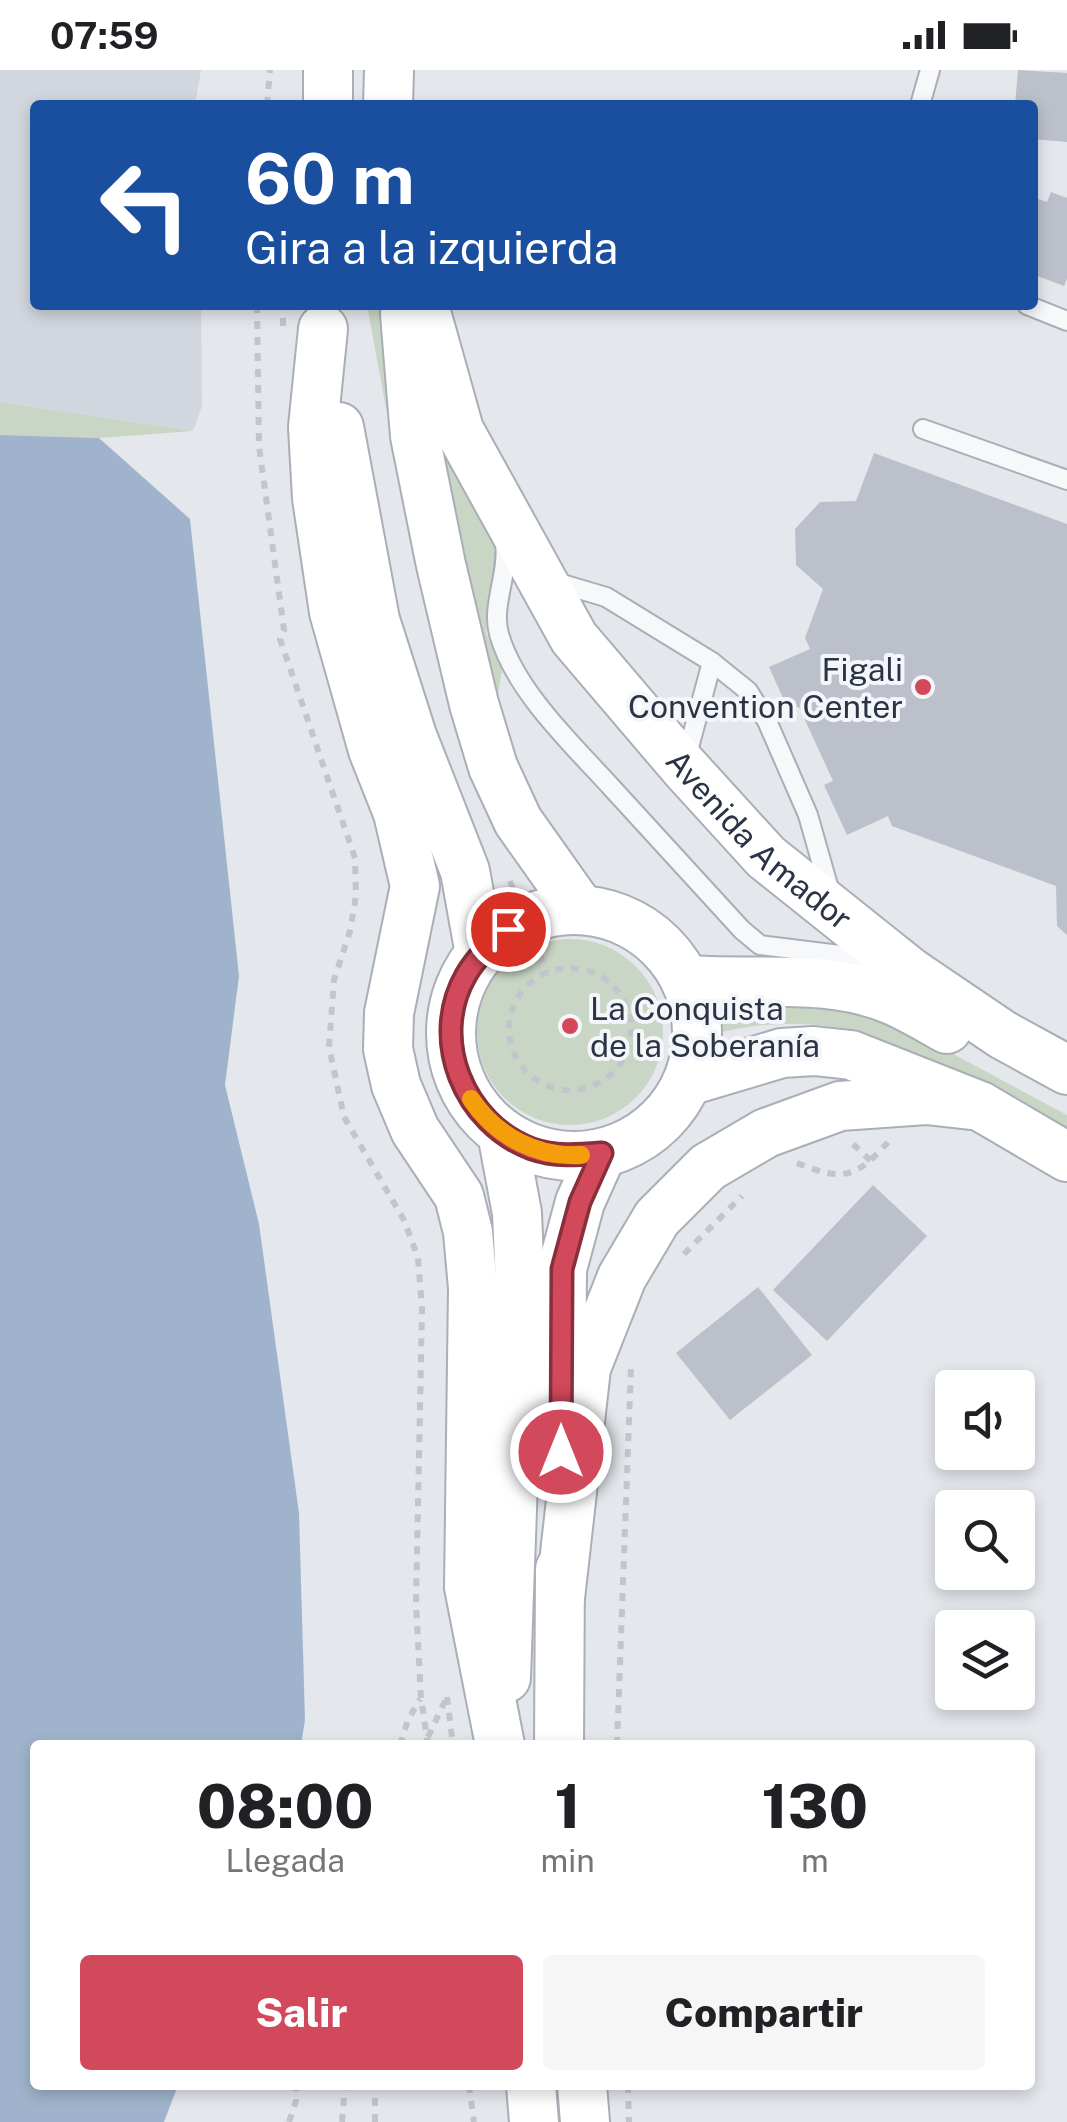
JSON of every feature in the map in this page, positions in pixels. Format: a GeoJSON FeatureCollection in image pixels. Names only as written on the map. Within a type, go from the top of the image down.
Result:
{"type":"FeatureCollection","features":[{"type":"Feature","properties":{"kind":"main road"},"geometry":{"type":"LineString","coordinates":[[328,70],[328,100]]}},
{"type":"Feature","properties":{"kind":"main road"},"geometry":{"type":"LineString","coordinates":[[388,100],[389,70]]}},
{"type":"Feature","properties":{"kind":"main road"},"geometry":{"type":"LineString","coordinates":[[404,310],[415,436],[474,704],[494,768],[518,821],[581,910]]}},
{"type":"Feature","properties":{"kind":"main road","name":"Avenida Amador"},"geometry":{"type":"LineString","coordinates":[[425,310],[460,430],[574,638],[766,857],[910,972],[1049,1060]]}},
{"type":"Feature","properties":{"kind":"main road"},"geometry":{"type":"LineString","coordinates":[[323,317],[375,620],[412,736],[464,872],[480,954]]}},
{"type":"Feature","properties":{"kind":"main road"},"geometry":{"type":"LineString","coordinates":[[323,317],[313,427],[317,498],[334,612],[373,750],[398,813],[415,886],[389,1014],[388,1049],[396,1085],[416,1130],[459,1196],[468,1232],[474,1288],[469,1587],[501,1740]]}},
{"type":"Feature","properties":{"kind":"main road"},"geometry":{"type":"LineString","coordinates":[[581,910],[624,920],[660,944],[686,980],[696,1013],[698,1048],[688,1081],[674,1106],[654,1128],[629,1144],[602,1153],[566,1156],[532,1149],[502,1133],[480,1113],[464,1089],[454,1062],[450,1034],[454,1005],[464,978],[480,954],[508,929],[543,914],[581,910]]}},
{"type":"Feature","properties":{"kind":"main road","name":"Avenida Amador"},"geometry":{"type":"LineString","coordinates":[[686,980],[808,983],[857,989],[892,999],[971,1041],[1049,1060]]}},
{"type":"Feature","properties":{"kind":"main road"},"geometry":{"type":"LineString","coordinates":[[688,1081],[782,1054],[814,1051],[850,1056],[980,1106],[1067,1158]]}},
{"type":"Feature","properties":{"kind":"main road"},"geometry":{"type":"LineString","coordinates":[[560,1598],[586,1368],[622,1277],[657,1218],[708,1167],[766,1134],[840,1106],[926,1100],[980,1106]]}},
{"type":"Feature","properties":{"kind":"main road"},"geometry":{"type":"LineString","coordinates":[[502,1133],[516,1213],[520,1285],[502,1740]]}},
{"type":"Feature","properties":{"kind":"main road"},"geometry":{"type":"LineString","coordinates":[[560,1740],[562,1269],[580,1202],[602,1153]]}},
{"type":"Feature","properties":{"kind":"main road"},"geometry":{"type":"LineString","coordinates":[[531,2090],[534,2122]]}},
{"type":"Feature","properties":{"kind":"main road"},"geometry":{"type":"LineString","coordinates":[[587,2090],[619,2121]]}},
{"type":"Feature","properties":{"kind":"lane"},"geometry":{"type":"LineString","coordinates":[[921,100],[930,70]]}},
{"type":"Feature","properties":{"kind":"lane"},"geometry":{"type":"LineString","coordinates":[[1038,309],[1067,320]]}},
{"type":"Feature","properties":{"kind":"lane"},"geometry":{"type":"LineString","coordinates":[[923,429],[1067,480]]}},
{"type":"Feature","properties":{"kind":"lane"},"geometry":{"type":"LineString","coordinates":[[493,492],[508,564],[497,609],[498,632],[510,659],[548,717],[760,945],[863,955],[910,972]]}},
{"type":"Feature","properties":{"kind":"lane"},"geometry":{"type":"LineString","coordinates":[[540,578],[606,597],[712,662],[748,691],[767,722],[808,815],[836,916]]}},
{"type":"Feature","properties":{"kind":"lane"},"geometry":{"type":"LineString","coordinates":[[684,768],[712,662]]}},
{"type":"Feature","properties":{"kind":"path"},"geometry":{"type":"LineString","coordinates":[[267,100],[270,70]]}},
{"type":"Feature","properties":{"kind":"path"},"geometry":{"type":"LineString","coordinates":[[561,968],[582,969],[601,976],[617,989],[630,1017],[629,1048],[619,1066],[604,1081],[585,1089],[567,1091],[534,1079],[520,1067],[508,1034],[515,1000],[540,975],[561,968]]}},
{"type":"Feature","properties":{"kind":"path"},"geometry":{"type":"LineString","coordinates":[[806,1152],[790,1160],[840,1177],[852,1174],[871,1161],[926,1100]]}},
{"type":"Feature","properties":{"kind":"path"},"geometry":{"type":"LineString","coordinates":[[839,1142],[856,1145],[871,1161]]}},
{"type":"Feature","properties":{"kind":"path"},"geometry":{"type":"LineString","coordinates":[[682,1255],[746,1193]]}},
{"type":"Feature","properties":{"kind":"path"},"geometry":{"type":"LineString","coordinates":[[617,1740],[632,1352]]}},
{"type":"Feature","properties":{"kind":"path"},"geometry":{"type":"LineString","coordinates":[[428,1738],[448,1697]]}},
{"type":"Feature","properties":{"kind":"path"},"geometry":{"type":"LineString","coordinates":[[402,1740],[421,1698]]}},
{"type":"Feature","properties":{"kind":"path"},"geometry":{"type":"LineString","coordinates":[[289,2122],[295,2090]]}},
{"type":"Feature","properties":{"kind":"path"},"geometry":{"type":"LineString","coordinates":[[342,2122],[345,2090]]}},
{"type":"Feature","properties":{"kind":"path"},"geometry":{"type":"LineString","coordinates":[[375,2090],[375,2122]]}},
{"type":"Feature","properties":{"kind":"path"},"geometry":{"type":"LineString","coordinates":[[471,2090],[474,2122]]}},
{"type":"Feature","properties":{"kind":"path"},"geometry":{"type":"LineString","coordinates":[[619,2121],[627,2090]]}},
{"type":"Feature","properties":{"kind":"shaded area"},"geometry":{"type":"Polygon","coordinates":[[[0,70],[201,70],[196,100],[30,100],[30,310],[201,310],[202,406],[193,431],[0,402],[0,70]]]}},
{"type":"Feature","properties":{"kind":"green space"},"geometry":{"type":"Polygon","coordinates":[[[368,310],[406,310],[499,561],[486,633],[502,670],[498,694],[438,532],[386,408],[368,310]]]}},
{"type":"Feature","properties":{"kind":"green space"},"geometry":{"type":"Polygon","coordinates":[[[0,402],[193,431],[99,438],[0,435],[0,402]]]}},
{"type":"Feature","properties":{"kind":"green space"},"geometry":{"type":"Polygon","coordinates":[[[570,939],[606,946],[636,966],[656,996],[663,1032],[656,1068],[636,1098],[606,1118],[570,1125],[534,1118],[504,1098],[484,1068],[477,1032],[484,996],[504,966],[534,946],[570,939]]]}},
{"type":"Feature","properties":{"kind":"green space"},"geometry":{"type":"Polygon","coordinates":[[[713,995],[806,1003],[890,1020],[1067,1115],[1067,1140],[876,1037],[836,1027],[797,1024],[718,1033],[713,995]]]}},
{"type":"Feature","properties":{"kind":"water"},"geometry":{"type":"Polygon","coordinates":[[[0,435],[99,438],[190,519],[239,976],[225,1085],[259,1224],[299,1513],[305,1720],[302,1740],[30,1740],[30,2090],[176,2090],[164,2122],[0,2122],[0,435]]]}},
{"type":"Feature","properties":{"kind":"building"},"geometry":{"type":"Polygon","coordinates":[[[1018,70],[1067,73],[1067,142],[1038,140],[1038,100],[1015,100],[1018,70]]]}},
{"type":"Feature","properties":{"kind":"building"},"geometry":{"type":"Polygon","coordinates":[[[1051,192],[1067,198],[1064,286],[1038,276],[1038,199],[1047,202],[1051,192]]]}},
{"type":"Feature","properties":{"kind":"building","name":"Figali Convention Center"},"geometry":{"type":"Polygon","coordinates":[[[874,453],[1067,524],[1067,935],[1057,926],[1056,886],[892,826],[888,816],[847,835],[824,785],[833,781],[799,707],[789,711],[769,667],[810,649],[805,638],[823,589],[796,565],[795,529],[820,502],[856,501],[874,453]]]}},
{"type":"Feature","properties":{"kind":"building"},"geometry":{"type":"Polygon","coordinates":[[[873,1185],[927,1236],[827,1341],[773,1290],[873,1185]]]}},
{"type":"Feature","properties":{"kind":"building"},"geometry":{"type":"Polygon","coordinates":[[[758,1287],[812,1355],[730,1420],[676,1353],[758,1287]]]}},
{"type":"Feature","properties":{"kind":"slow traffic"},"geometry":{"type":"LineString","coordinates":[[471,1099],[502,1133],[532,1149],[581,1155]]}},
{"type":"Feature","properties":{"kind":"place","name":"Figali Convention Center"},"geometry":{"type":"Point","coordinates":[923,687]}},
{"type":"Feature","properties":{"kind":"place","name":"La Conquista de la Soberanía"},"geometry":{"type":"Point","coordinates":[570,1026]}},
{"type":"Feature","properties":{"kind":"route"},"geometry":{"type":"LineString","coordinates":[[508,929],[480,954],[464,978],[454,1005],[450,1034],[454,1062],[464,1089],[480,1113],[502,1133],[532,1149],[566,1156],[602,1153],[580,1202],[562,1269],[561,1452]]}}]}
